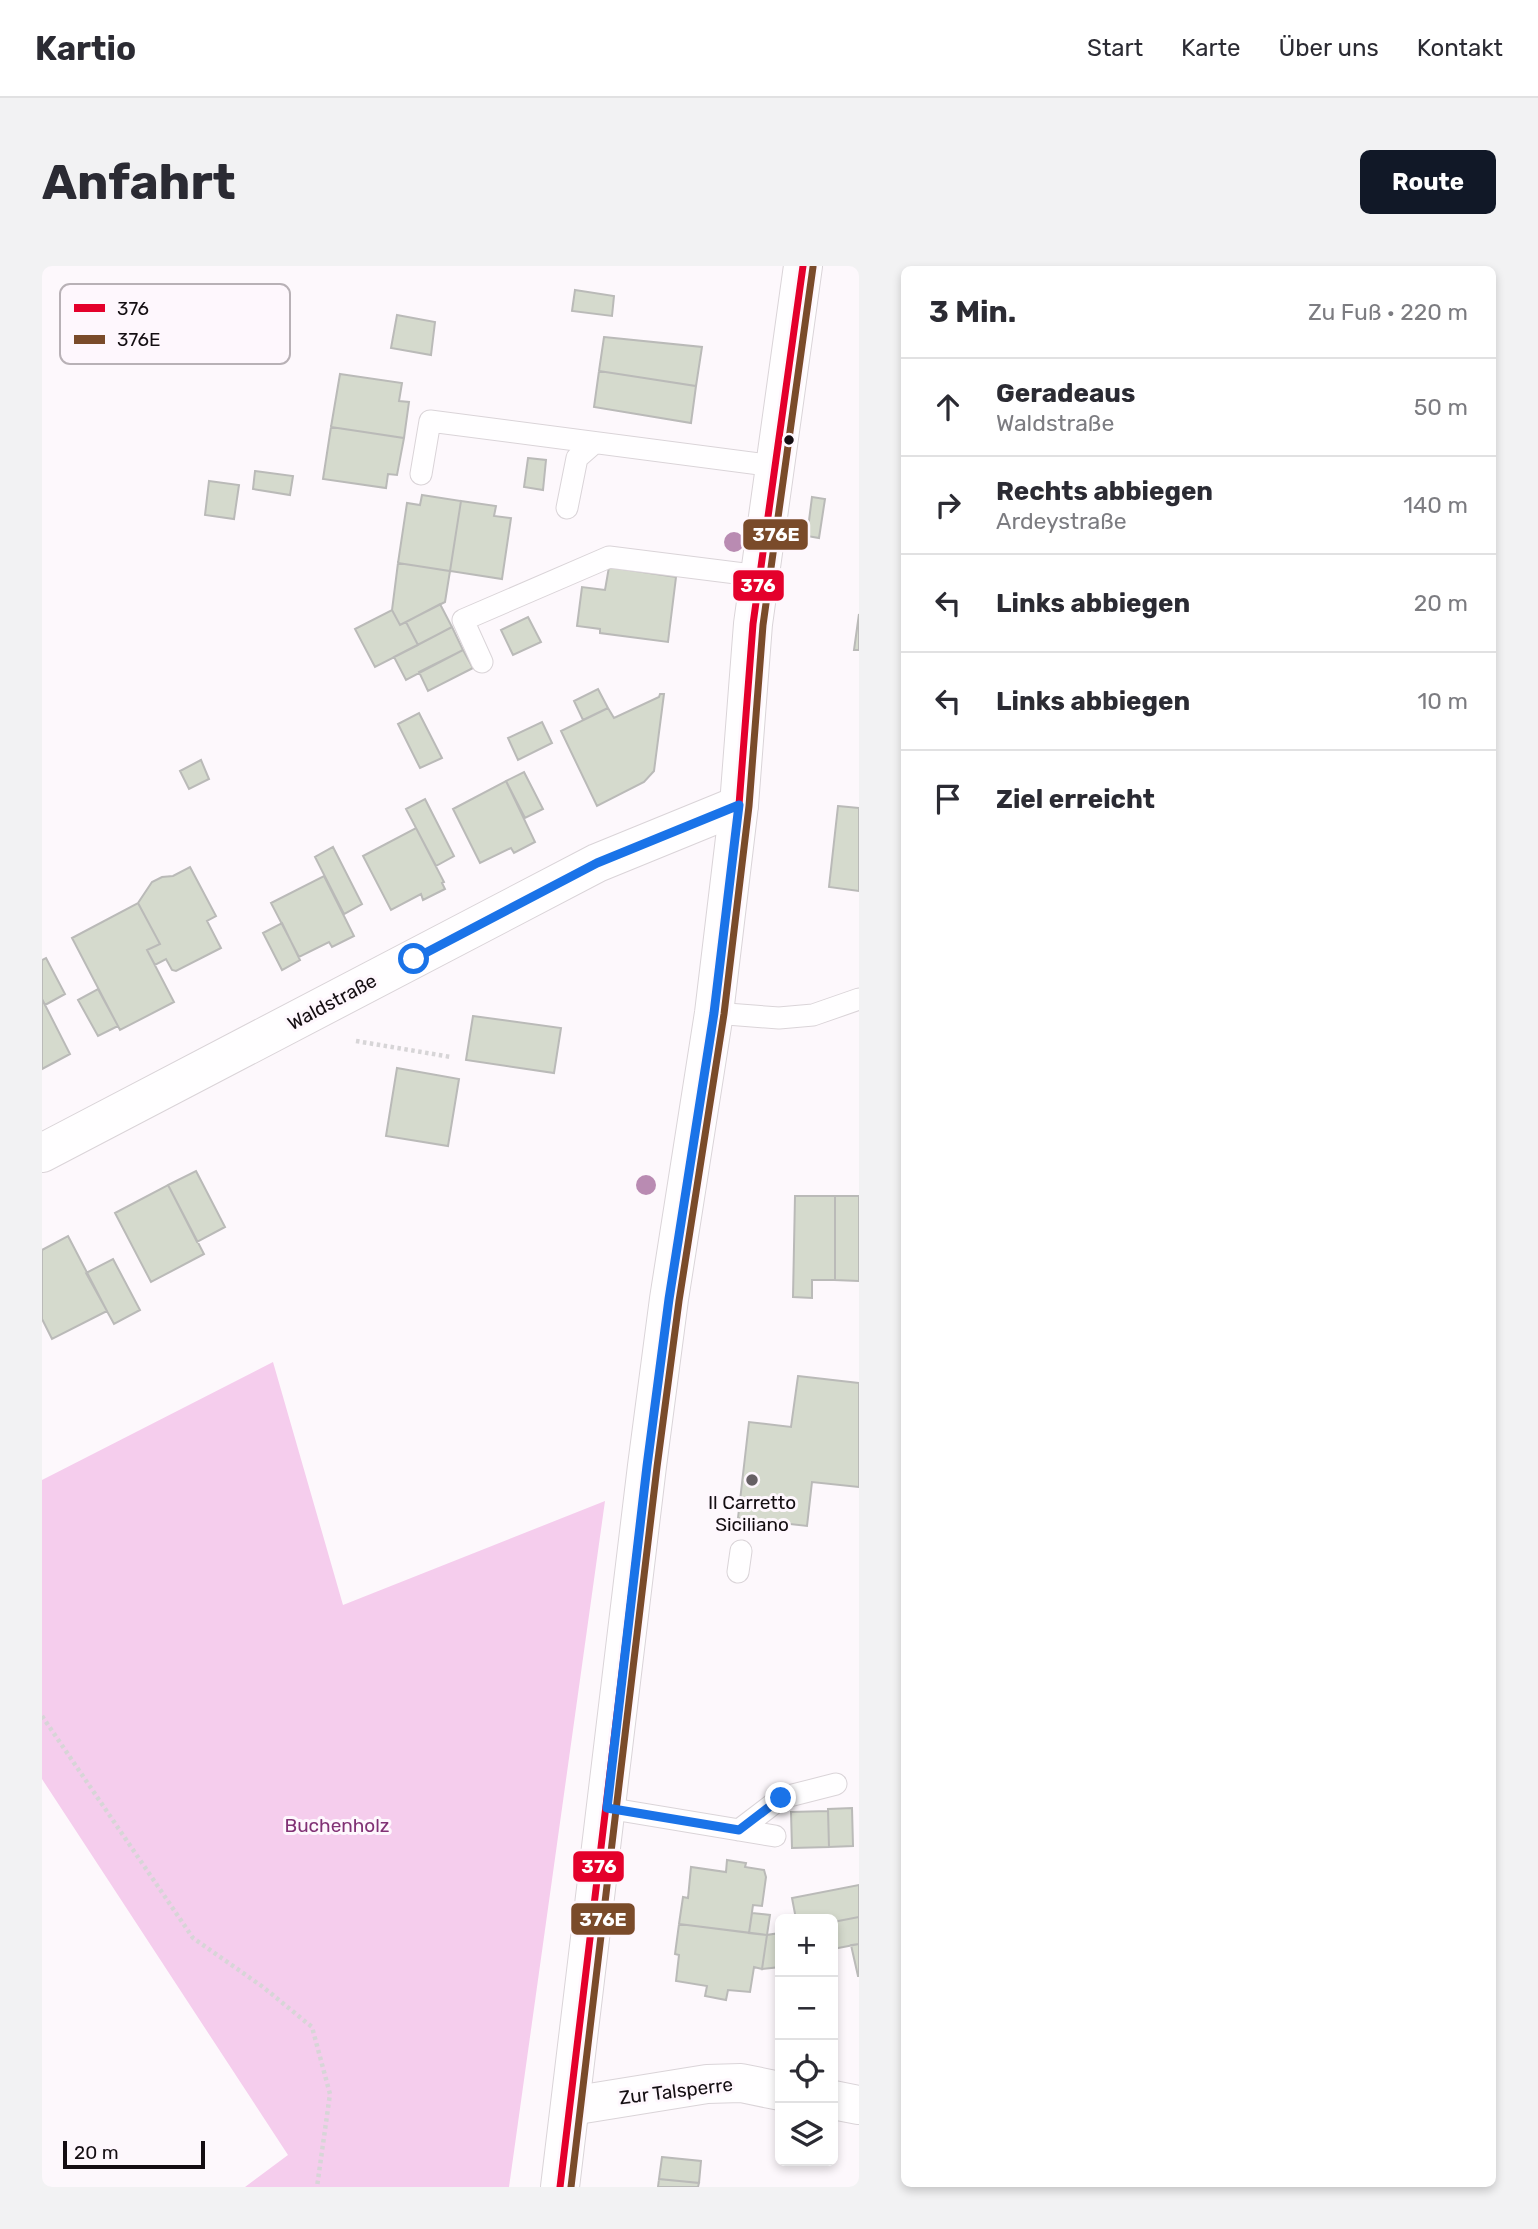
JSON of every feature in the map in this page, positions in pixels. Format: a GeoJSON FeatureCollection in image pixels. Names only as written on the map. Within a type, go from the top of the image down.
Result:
{"type":"FeatureCollection","features":[{"type":"Feature","properties":{"kind":"main road"},"geometry":{"type":"LineString","coordinates":[[561,2187],[647,1466],[669,1299],[714,1013],[739,805],[753,624],[803,266]]}},
{"type":"Feature","properties":{"kind":"main road","name":"Waldstraße"},"geometry":{"type":"LineString","coordinates":[[42,1153],[597,863],[739,805]]}},
{"type":"Feature","properties":{"kind":"main road","name":"Zur Talsperre"},"geometry":{"type":"LineString","coordinates":[[571,2106],[707,2084],[741,2083],[775,2090]]}},
{"type":"Feature","properties":{"kind":"main road"},"geometry":{"type":"LineString","coordinates":[[838,2102],[859,2105]]}},
{"type":"Feature","properties":{"kind":"lane"},"geometry":{"type":"LineString","coordinates":[[421,474],[430,421],[775,466]]}},
{"type":"Feature","properties":{"kind":"lane"},"geometry":{"type":"LineString","coordinates":[[567,509],[576,458],[593,444]]}},
{"type":"Feature","properties":{"kind":"lane"},"geometry":{"type":"LineString","coordinates":[[482,662],[463,620],[609,557],[760,576]]}},
{"type":"Feature","properties":{"kind":"lane"},"geometry":{"type":"LineString","coordinates":[[714,1013],[779,1018],[813,1015],[859,999]]}},
{"type":"Feature","properties":{"kind":"lane"},"geometry":{"type":"LineString","coordinates":[[739,1830],[781,1798],[836,1784]]}},
{"type":"Feature","properties":{"kind":"lane"},"geometry":{"type":"LineString","coordinates":[[607,1808],[775,1836]]}},
{"type":"Feature","properties":{"kind":"path"},"geometry":{"type":"LineString","coordinates":[[347,1039],[451,1057]]}},
{"type":"Feature","properties":{"kind":"path"},"geometry":{"type":"LineString","coordinates":[[42,1716],[193,1938],[263,1987],[312,2026],[330,2094],[317,2187]]}},
{"type":"Feature","properties":{"kind":"green space","name":"Buchenholz"},"geometry":{"type":"Polygon","coordinates":[[[273,1362],[343,1605],[605,1501],[509,2187],[245,2187],[288,2155],[42,1779],[42,1480],[273,1362]]]}},
{"type":"Feature","properties":{"kind":"building"},"geometry":{"type":"Polygon","coordinates":[[[575,290],[614,296],[612,316],[572,311],[575,290]]]}},
{"type":"Feature","properties":{"kind":"building"},"geometry":{"type":"Polygon","coordinates":[[[397,315],[435,322],[431,355],[391,348],[397,315]]]}},
{"type":"Feature","properties":{"kind":"building"},"geometry":{"type":"Polygon","coordinates":[[[604,337],[702,347],[696,386],[599,371],[604,337]]]}},
{"type":"Feature","properties":{"kind":"building"},"geometry":{"type":"Polygon","coordinates":[[[599,371],[696,386],[691,423],[594,407],[599,371]]]}},
{"type":"Feature","properties":{"kind":"building"},"geometry":{"type":"Polygon","coordinates":[[[340,374],[402,383],[399,401],[409,402],[404,438],[331,427],[340,374]]]}},
{"type":"Feature","properties":{"kind":"building"},"geometry":{"type":"Polygon","coordinates":[[[331,427],[404,438],[397,475],[388,474],[386,488],[323,479],[331,427]]]}},
{"type":"Feature","properties":{"kind":"building"},"geometry":{"type":"Polygon","coordinates":[[[528,458],[546,460],[543,490],[524,487],[528,458]]]}},
{"type":"Feature","properties":{"kind":"building"},"geometry":{"type":"Polygon","coordinates":[[[255,471],[293,476],[290,495],[253,489],[255,471]]]}},
{"type":"Feature","properties":{"kind":"building"},"geometry":{"type":"Polygon","coordinates":[[[209,481],[239,485],[234,519],[205,515],[209,481]]]}},
{"type":"Feature","properties":{"kind":"building"},"geometry":{"type":"Polygon","coordinates":[[[422,495],[461,501],[450,571],[398,563],[407,503],[420,505],[422,495]]]}},
{"type":"Feature","properties":{"kind":"building"},"geometry":{"type":"Polygon","coordinates":[[[812,497],[825,499],[819,538],[807,536],[812,497]]]}},
{"type":"Feature","properties":{"kind":"building"},"geometry":{"type":"Polygon","coordinates":[[[461,501],[496,506],[494,516],[511,518],[502,579],[450,571],[461,501]]]}},
{"type":"Feature","properties":{"kind":"building"},"geometry":{"type":"Polygon","coordinates":[[[398,563],[450,571],[445,602],[400,625],[392,610],[398,563]]]}},
{"type":"Feature","properties":{"kind":"building"},"geometry":{"type":"Polygon","coordinates":[[[609,567],[676,577],[668,642],[600,633],[600,629],[577,626],[582,587],[605,590],[609,567]]]}},
{"type":"Feature","properties":{"kind":"building"},"geometry":{"type":"Polygon","coordinates":[[[440,604],[452,627],[418,645],[406,622],[440,604]]]}},
{"type":"Feature","properties":{"kind":"building"},"geometry":{"type":"Polygon","coordinates":[[[392,610],[400,625],[406,622],[418,645],[375,667],[355,629],[392,610]]]}},
{"type":"Feature","properties":{"kind":"building"},"geometry":{"type":"Polygon","coordinates":[[[859,614],[859,650],[854,650],[859,614]]]}},
{"type":"Feature","properties":{"kind":"building"},"geometry":{"type":"Polygon","coordinates":[[[528,617],[541,642],[513,655],[501,630],[528,617]]]}},
{"type":"Feature","properties":{"kind":"building"},"geometry":{"type":"Polygon","coordinates":[[[452,627],[463,650],[406,680],[394,657],[452,627]]]}},
{"type":"Feature","properties":{"kind":"building"},"geometry":{"type":"Polygon","coordinates":[[[463,650],[473,668],[428,691],[419,672],[463,650]]]}},
{"type":"Feature","properties":{"kind":"building"},"geometry":{"type":"Polygon","coordinates":[[[598,689],[608,708],[583,720],[574,701],[598,689]]]}},
{"type":"Feature","properties":{"kind":"building"},"geometry":{"type":"Polygon","coordinates":[[[664,694],[654,771],[644,782],[597,806],[561,731],[608,708],[614,718],[659,697],[664,694]]]}},
{"type":"Feature","properties":{"kind":"building"},"geometry":{"type":"Polygon","coordinates":[[[419,713],[442,758],[420,768],[398,724],[419,713]]]}},
{"type":"Feature","properties":{"kind":"building"},"geometry":{"type":"Polygon","coordinates":[[[542,722],[552,743],[518,760],[508,738],[542,722]]]}},
{"type":"Feature","properties":{"kind":"building"},"geometry":{"type":"Polygon","coordinates":[[[201,760],[209,779],[189,789],[180,771],[201,760]]]}},
{"type":"Feature","properties":{"kind":"building"},"geometry":{"type":"Polygon","coordinates":[[[524,772],[543,809],[525,818],[506,781],[524,772]]]}},
{"type":"Feature","properties":{"kind":"building"},"geometry":{"type":"Polygon","coordinates":[[[506,781],[535,842],[514,853],[511,848],[480,863],[453,809],[506,781]]]}},
{"type":"Feature","properties":{"kind":"building"},"geometry":{"type":"Polygon","coordinates":[[[425,799],[454,856],[436,866],[406,809],[425,799]]]}},
{"type":"Feature","properties":{"kind":"building"},"geometry":{"type":"Polygon","coordinates":[[[838,806],[859,808],[859,891],[829,887],[838,806]]]}},
{"type":"Feature","properties":{"kind":"building"},"geometry":{"type":"Polygon","coordinates":[[[416,828],[444,882],[442,883],[445,889],[423,900],[421,894],[391,910],[363,856],[416,828]]]}},
{"type":"Feature","properties":{"kind":"building"},"geometry":{"type":"Polygon","coordinates":[[[333,847],[362,904],[344,914],[315,857],[333,847]]]}},
{"type":"Feature","properties":{"kind":"building"},"geometry":{"type":"Polygon","coordinates":[[[190,867],[216,916],[207,921],[221,948],[176,971],[172,970],[166,959],[155,965],[147,950],[160,944],[138,903],[152,882],[173,876],[190,867]]]}},
{"type":"Feature","properties":{"kind":"building"},"geometry":{"type":"Polygon","coordinates":[[[324,876],[354,936],[332,947],[329,942],[299,957],[271,903],[324,876]]]}},
{"type":"Feature","properties":{"kind":"building"},"geometry":{"type":"Polygon","coordinates":[[[138,903],[160,944],[147,950],[174,1002],[120,1030],[72,938],[138,903]]]}},
{"type":"Feature","properties":{"kind":"building"},"geometry":{"type":"Polygon","coordinates":[[[282,923],[300,960],[282,970],[263,933],[282,923]]]}},
{"type":"Feature","properties":{"kind":"building"},"geometry":{"type":"Polygon","coordinates":[[[46,958],[65,994],[45,1005],[42,999],[42,960],[46,958]]]}},
{"type":"Feature","properties":{"kind":"building"},"geometry":{"type":"Polygon","coordinates":[[[98,989],[118,1026],[98,1036],[78,1000],[98,989]]]}},
{"type":"Feature","properties":{"kind":"building"},"geometry":{"type":"Polygon","coordinates":[[[42,999],[70,1054],[42,1069],[42,999]]]}},
{"type":"Feature","properties":{"kind":"building"},"geometry":{"type":"Polygon","coordinates":[[[473,1016],[561,1028],[554,1073],[466,1060],[473,1016]]]}},
{"type":"Feature","properties":{"kind":"building"},"geometry":{"type":"Polygon","coordinates":[[[397,1068],[459,1079],[448,1146],[386,1136],[397,1068]]]}},
{"type":"Feature","properties":{"kind":"building"},"geometry":{"type":"Polygon","coordinates":[[[196,1171],[225,1227],[197,1242],[168,1185],[196,1171]]]}},
{"type":"Feature","properties":{"kind":"building"},"geometry":{"type":"Polygon","coordinates":[[[168,1185],[204,1254],[151,1282],[115,1213],[168,1185]]]}},
{"type":"Feature","properties":{"kind":"building"},"geometry":{"type":"Polygon","coordinates":[[[795,1196],[835,1196],[835,1280],[812,1280],[812,1298],[793,1297],[795,1196]]]}},
{"type":"Feature","properties":{"kind":"building"},"geometry":{"type":"Polygon","coordinates":[[[835,1196],[859,1196],[859,1281],[835,1280],[835,1196]]]}},
{"type":"Feature","properties":{"kind":"building"},"geometry":{"type":"Polygon","coordinates":[[[68,1236],[107,1311],[52,1339],[42,1319],[42,1250],[68,1236]]]}},
{"type":"Feature","properties":{"kind":"building"},"geometry":{"type":"Polygon","coordinates":[[[113,1259],[140,1310],[114,1324],[86,1273],[113,1259]]]}},
{"type":"Feature","properties":{"kind":"building"},"geometry":{"type":"Polygon","coordinates":[[[798,1376],[859,1383],[859,1487],[812,1482],[807,1526],[738,1518],[749,1422],[791,1427],[798,1376]]]}},
{"type":"Feature","properties":{"kind":"building"},"geometry":{"type":"Polygon","coordinates":[[[852,1808],[853,1846],[829,1847],[828,1809],[852,1808]]]}},
{"type":"Feature","properties":{"kind":"building"},"geometry":{"type":"Polygon","coordinates":[[[828,1811],[829,1847],[792,1848],[791,1812],[828,1811]]]}},
{"type":"Feature","properties":{"kind":"building"},"geometry":{"type":"Polygon","coordinates":[[[727,1860],[764,1870],[766,1877],[762,1906],[753,1905],[749,1933],[679,1924],[683,1897],[688,1898],[691,1867],[726,1872],[727,1860]]]}},
{"type":"Feature","properties":{"kind":"building"},"geometry":{"type":"Polygon","coordinates":[[[859,1885],[859,1917],[838,1921],[838,1914],[795,1914],[792,1898],[859,1885]]]}},
{"type":"Feature","properties":{"kind":"building"},"geometry":{"type":"Polygon","coordinates":[[[752,1913],[770,1915],[767,1935],[749,1933],[752,1913]]]}},
{"type":"Feature","properties":{"kind":"building"},"geometry":{"type":"Polygon","coordinates":[[[859,1917],[859,1944],[838,1948],[838,1921],[859,1917]]]}},
{"type":"Feature","properties":{"kind":"building"},"geometry":{"type":"Polygon","coordinates":[[[679,1924],[767,1935],[762,1969],[754,1967],[750,1992],[728,1990],[726,2000],[705,1996],[707,1986],[676,1981],[679,1955],[675,1954],[679,1924]]]}},
{"type":"Feature","properties":{"kind":"building"},"geometry":{"type":"Polygon","coordinates":[[[775,1934],[775,1968],[762,1969],[767,1935],[775,1934]]]}},
{"type":"Feature","properties":{"kind":"building"},"geometry":{"type":"Polygon","coordinates":[[[859,1944],[859,1976],[858,1976],[851,1945],[859,1944]]]}},
{"type":"Feature","properties":{"kind":"building"},"geometry":{"type":"Polygon","coordinates":[[[662,2157],[701,2161],[699,2183],[659,2179],[662,2157]]]}},
{"type":"Feature","properties":{"kind":"building"},"geometry":{"type":"Polygon","coordinates":[[[659,2179],[699,2183],[698,2187],[658,2187],[659,2179]]]}},
{"type":"Feature","properties":{"kind":"transit line","name":"376"},"geometry":{"type":"LineString","coordinates":[[560,2187],[647,1466],[669,1299],[714,1013],[739,805],[753,624],[803,266]]}},
{"type":"Feature","properties":{"kind":"transit line","name":"376E"},"geometry":{"type":"LineString","coordinates":[[571,2187],[657,1467],[679,1301],[724,1014],[749,806],[763,625],[813,267]]}},
{"type":"Feature","properties":{"kind":"place","name":"Il Carretto Siciliano"},"geometry":{"type":"Point","coordinates":[752,1480]}},
{"type":"Feature","properties":{"kind":"route"},"geometry":{"type":"LineString","coordinates":[[414,959],[597,863],[739,805],[714,1013],[669,1299],[647,1466],[607,1808],[739,1830],[781,1798]]}}]}
